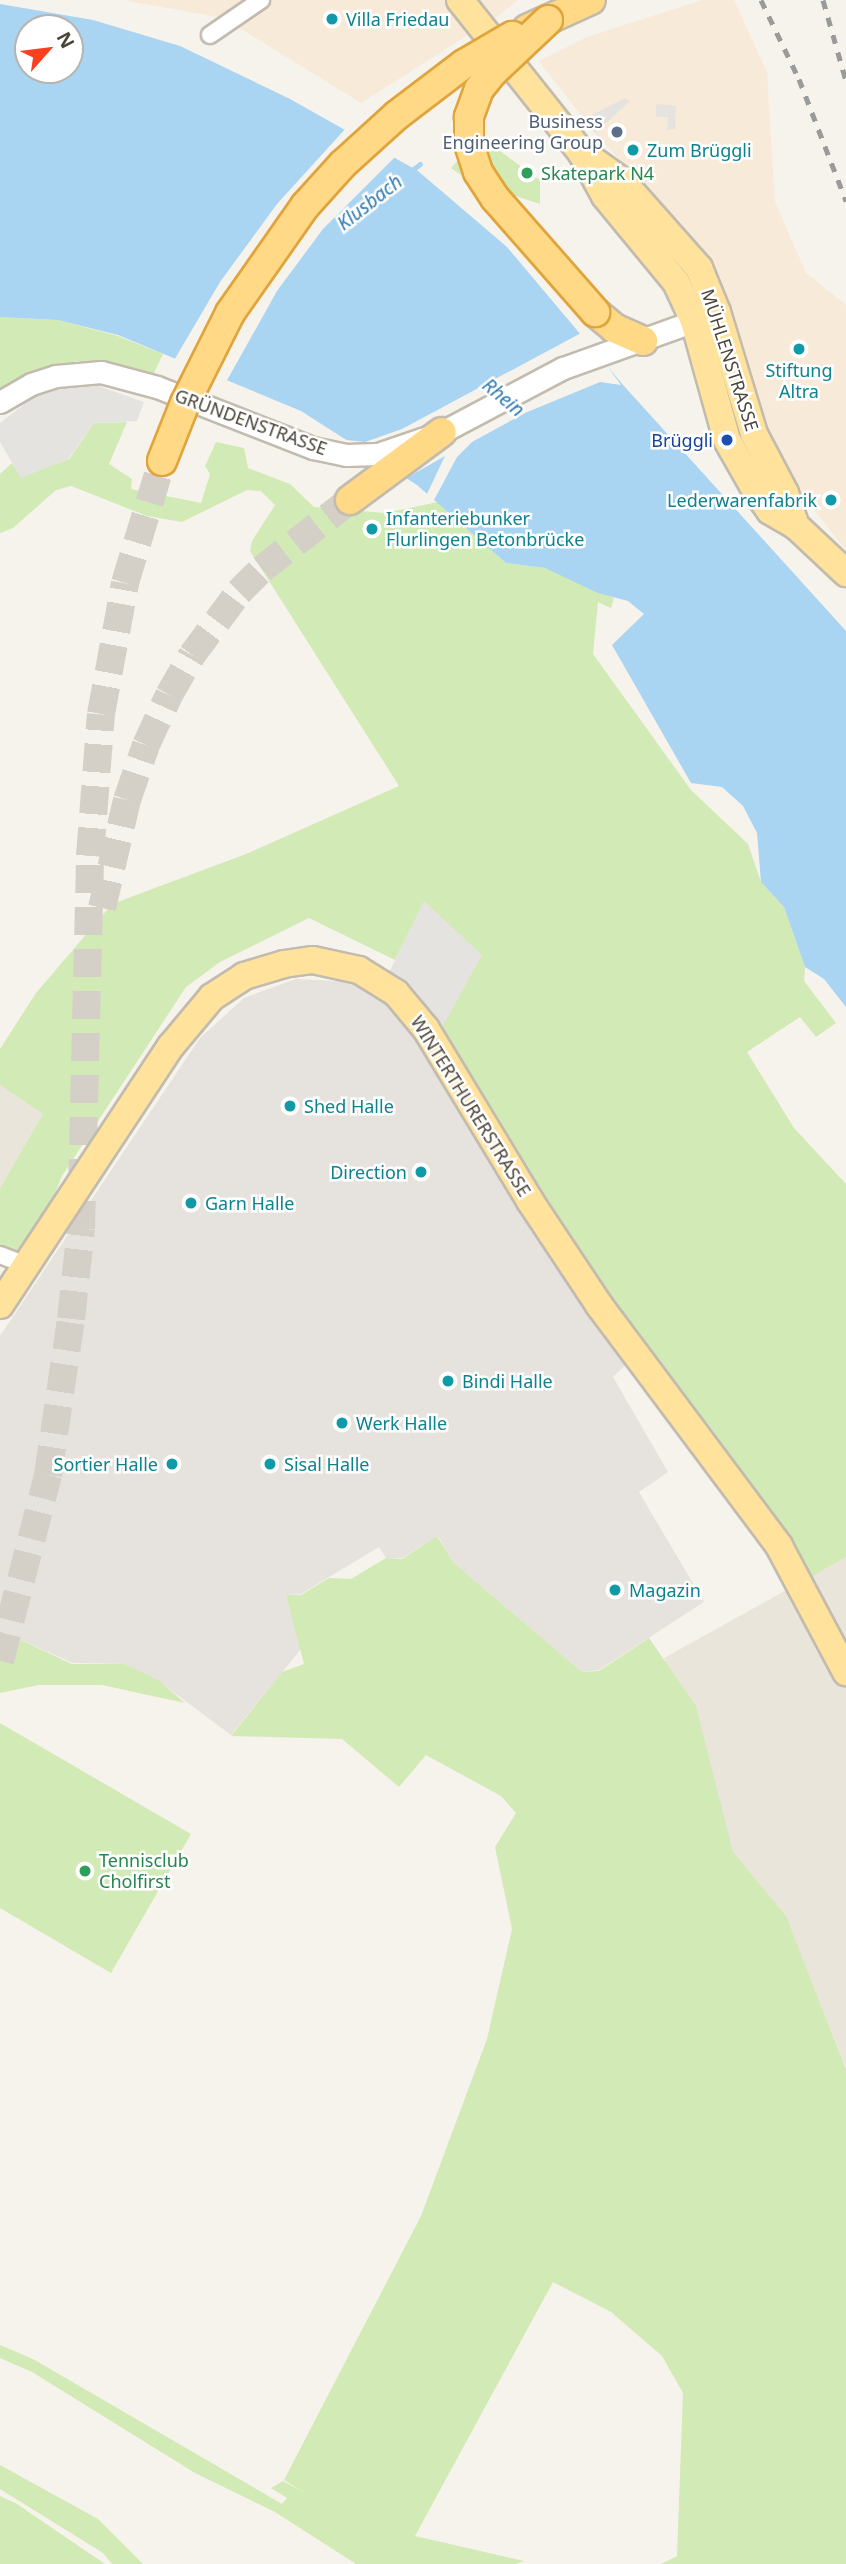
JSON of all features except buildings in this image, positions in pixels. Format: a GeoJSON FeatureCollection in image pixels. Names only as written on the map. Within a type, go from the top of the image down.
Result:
{"type":"FeatureCollection","features":[{"type":"Feature","properties":{"kind":"highway"},"geometry":{"type":"LineString","coordinates":[[162,461],[185,403],[230,313],[305,206],[343,164],[397,115],[442,80],[554,11],[591,0]]}},
{"type":"Feature","properties":{"kind":"highway"},"geometry":{"type":"LineString","coordinates":[[554,11],[482,85],[469,117],[468,144],[478,172],[495,198],[595,312],[614,328],[643,341]]}},
{"type":"Feature","properties":{"kind":"highway"},"geometry":{"type":"LineString","coordinates":[[354,497],[442,432]]}},
{"type":"Feature","properties":{"kind":"main road","name":"MÜHLENSTRASSE"},"geometry":{"type":"LineString","coordinates":[[460,0],[581,152],[606,196],[705,317],[727,440],[770,511],[796,526],[846,573]]}},
{"type":"Feature","properties":{"kind":"main road","name":"WINTERTHURERSTRASSE"},"geometry":{"type":"LineString","coordinates":[[0,1305],[178,1036],[212,997],[244,976],[284,964],[313,960],[359,970],[396,993],[426,1029],[530,1201],[592,1295],[779,1546],[846,1672]]}},
{"type":"Feature","properties":{"kind":"street"},"geometry":{"type":"LineString","coordinates":[[210,35],[261,0]]}},
{"type":"Feature","properties":{"kind":"street","name":"GRÜNDENSTRASSE"},"geometry":{"type":"LineString","coordinates":[[0,402],[31,384],[56,376],[101,372],[135,380],[296,442],[346,455],[378,454],[442,432],[530,383],[705,317]]}},
{"type":"Feature","properties":{"kind":"street"},"geometry":{"type":"LineString","coordinates":[[0,1255],[26,1265]]}},
{"type":"Feature","properties":{"kind":"shaded area"},"geometry":{"type":"Polygon","coordinates":[[[123,0],[518,0],[501,14],[361,103],[223,18],[123,0]]]}},
{"type":"Feature","properties":{"kind":"shaded area"},"geometry":{"type":"Polygon","coordinates":[[[702,0],[734,0],[767,72],[775,202],[806,273],[846,305],[846,550],[778,465],[734,315],[705,251],[595,133],[539,61],[587,37],[702,0]]]}},
{"type":"Feature","properties":{"kind":"shaded area"},"geometry":{"type":"Polygon","coordinates":[[[625,98],[630,101],[595,133],[589,125],[590,116],[625,98]]]}},
{"type":"Feature","properties":{"kind":"shaded area"},"geometry":{"type":"Polygon","coordinates":[[[656,104],[676,106],[675,129],[667,130],[668,117],[656,117],[656,104]]]}},
{"type":"Feature","properties":{"kind":"shaded area"},"geometry":{"type":"Polygon","coordinates":[[[90,383],[144,402],[137,421],[94,423],[68,459],[21,478],[0,442],[0,423],[39,393],[90,383]]]}},
{"type":"Feature","properties":{"kind":"shaded area"},"geometry":{"type":"Polygon","coordinates":[[[424,901],[482,955],[434,1042],[384,983],[424,901]]]}},
{"type":"Feature","properties":{"kind":"shaded area"},"geometry":{"type":"Polygon","coordinates":[[[296,979],[384,983],[636,1355],[613,1377],[668,1472],[639,1492],[704,1602],[599,1670],[582,1672],[454,1563],[438,1536],[402,1558],[386,1558],[379,1547],[301,1594],[286,1595],[294,1624],[309,1639],[231,1735],[157,1680],[125,1664],[73,1663],[16,1638],[0,1640],[0,1336],[200,1038],[244,998],[296,979]]]}},
{"type":"Feature","properties":{"kind":"shaded area"},"geometry":{"type":"Polygon","coordinates":[[[0,1085],[43,1114],[0,1188],[0,1085]]]}},
{"type":"Feature","properties":{"kind":"shaded area"},"geometry":{"type":"Polygon","coordinates":[[[846,1557],[846,2068],[786,1917],[731,1851],[664,1658],[846,1557]]]}},
{"type":"Feature","properties":{"kind":"green space"},"geometry":{"type":"Polygon","coordinates":[[[479,136],[540,180],[540,204],[470,181],[451,168],[479,136]]]}},
{"type":"Feature","properties":{"kind":"green space"},"geometry":{"type":"Polygon","coordinates":[[[0,317],[58,320],[118,336],[163,354],[153,375],[118,364],[78,361],[41,368],[0,390],[0,317]]]}},
{"type":"Feature","properties":{"kind":"green space"},"geometry":{"type":"Polygon","coordinates":[[[127,422],[109,464],[132,479],[131,489],[201,503],[210,474],[205,466],[216,442],[244,448],[248,468],[290,484],[314,507],[385,513],[438,502],[506,563],[545,568],[614,598],[611,608],[598,602],[593,654],[691,790],[748,844],[761,882],[784,907],[805,967],[804,981],[836,1023],[816,1037],[800,1017],[747,1052],[794,1128],[846,1184],[846,1557],[800,1583],[434,1042],[424,902],[395,960],[309,918],[220,962],[186,987],[62,1176],[26,1265],[0,1255],[0,1188],[43,1114],[0,1085],[0,1049],[36,993],[112,904],[246,854],[399,786],[250,551],[252,541],[275,505],[261,491],[247,490],[182,522],[147,516],[71,486],[56,490],[13,528],[0,533],[0,474],[12,463],[21,477],[69,459],[94,423],[127,422]]]}},
{"type":"Feature","properties":{"kind":"green space"},"geometry":{"type":"Polygon","coordinates":[[[437,1536],[454,1563],[582,1672],[599,1671],[649,1638],[696,1706],[733,1852],[786,1916],[846,2069],[846,2564],[661,2564],[677,2556],[683,2393],[662,2356],[611,2312],[553,2282],[415,2536],[524,2561],[516,2564],[356,2564],[275,2512],[195,2473],[32,2372],[0,2358],[0,2345],[33,2359],[282,2504],[287,2498],[271,2488],[283,2481],[307,2494],[284,2480],[421,2216],[487,2039],[512,1929],[495,1847],[516,1813],[501,1796],[426,1755],[399,1787],[342,1739],[231,1736],[282,1672],[304,1664],[286,1595],[301,1595],[329,1578],[351,1579],[386,1558],[402,1559],[437,1536]]]}},
{"type":"Feature","properties":{"kind":"green space"},"geometry":{"type":"Polygon","coordinates":[[[16,1638],[72,1664],[125,1664],[158,1680],[185,1703],[102,1685],[39,1685],[0,1693],[0,1641],[16,1638]]]}},
{"type":"Feature","properties":{"kind":"green space","name":"Tennisclub Cholfirst"},"geometry":{"type":"Polygon","coordinates":[[[0,1723],[191,1834],[111,1973],[0,1908],[0,1723]]]}},
{"type":"Feature","properties":{"kind":"green space"},"geometry":{"type":"Polygon","coordinates":[[[0,2465],[98,2519],[143,2564],[112,2564],[103,2553],[0,2489],[0,2465]]]}},
{"type":"Feature","properties":{"kind":"green space"},"geometry":{"type":"Polygon","coordinates":[[[0,2496],[17,2504],[105,2564],[0,2564],[0,2496]]]}},
{"type":"Feature","properties":{"kind":"water","name":"Rhein"},"geometry":{"type":"Polygon","coordinates":[[[0,4],[58,14],[14,14],[14,84],[84,84],[84,18],[180,46],[290,99],[418,171],[507,247],[624,386],[846,631],[846,1007],[824,979],[805,967],[784,907],[761,882],[757,833],[743,806],[722,787],[691,783],[612,645],[644,614],[628,601],[598,593],[545,568],[506,563],[417,485],[301,411],[118,335],[58,320],[0,317],[0,4]]]}},
{"type":"Feature","properties":{"kind":"pier"},"geometry":{"type":"Polygon","coordinates":[[[347,127],[397,155],[323,229],[277,291],[225,384],[173,362],[220,282],[277,204],[347,127]]]}},
{"type":"Feature","properties":{"kind":"pier"},"geometry":{"type":"Polygon","coordinates":[[[583,332],[621,385],[600,382],[525,413],[472,442],[457,457],[433,502],[426,496],[445,456],[403,480],[338,439],[365,442],[402,429],[583,332]]]}},
{"type":"Feature","properties":{"kind":"waterway","name":"Klusbach"},"geometry":{"type":"LineString","coordinates":[[408,173],[420,164]]}},
{"type":"Feature","properties":{"kind":"tunnel"},"geometry":{"type":"LineString","coordinates":[[0,1661],[48,1475],[81,1229],[90,856],[101,714],[125,583],[162,461]]}},
{"type":"Feature","properties":{"kind":"tunnel"},"geometry":{"type":"LineString","coordinates":[[102,908],[127,800],[146,745],[169,695],[192,655],[239,592],[262,569],[350,500]]}},
{"type":"Feature","properties":{"kind":"railway"},"geometry":{"type":"LineString","coordinates":[[761,0],[799,79],[846,201]]}},
{"type":"Feature","properties":{"kind":"railway"},"geometry":{"type":"LineString","coordinates":[[823,0],[846,81]]}},
{"type":"Feature","properties":{"kind":"place","name":"Villa Friedau"},"geometry":{"type":"Point","coordinates":[332,19]}},
{"type":"Feature","properties":{"kind":"place","name":"Business Engineering Group"},"geometry":{"type":"Point","coordinates":[617,132]}},
{"type":"Feature","properties":{"kind":"place","name":"Zum Brüggli"},"geometry":{"type":"Point","coordinates":[633,150]}},
{"type":"Feature","properties":{"kind":"place","name":"Skatepark N4"},"geometry":{"type":"Point","coordinates":[527,173]}},
{"type":"Feature","properties":{"kind":"place","name":"Stiftung Altra"},"geometry":{"type":"Point","coordinates":[799,349]}},
{"type":"Feature","properties":{"kind":"place","name":"Brüggli"},"geometry":{"type":"Point","coordinates":[727,440]}},
{"type":"Feature","properties":{"kind":"place","name":"Lederwarenfabrik"},"geometry":{"type":"Point","coordinates":[831,500]}},
{"type":"Feature","properties":{"kind":"place","name":"Infanteriebunker Flurlingen Betonbrücke"},"geometry":{"type":"Point","coordinates":[372,529]}},
{"type":"Feature","properties":{"kind":"place","name":"Shed Halle"},"geometry":{"type":"Point","coordinates":[290,1106]}},
{"type":"Feature","properties":{"kind":"place","name":"Direction"},"geometry":{"type":"Point","coordinates":[421,1172]}},
{"type":"Feature","properties":{"kind":"place","name":"Garn Halle"},"geometry":{"type":"Point","coordinates":[191,1203]}},
{"type":"Feature","properties":{"kind":"place","name":"Bindi Halle"},"geometry":{"type":"Point","coordinates":[448,1381]}},
{"type":"Feature","properties":{"kind":"place","name":"Werk Halle"},"geometry":{"type":"Point","coordinates":[342,1423]}},
{"type":"Feature","properties":{"kind":"place","name":"Sortier Halle"},"geometry":{"type":"Point","coordinates":[172,1464]}},
{"type":"Feature","properties":{"kind":"place","name":"Sisal Halle"},"geometry":{"type":"Point","coordinates":[270,1464]}},
{"type":"Feature","properties":{"kind":"place","name":"Magazin"},"geometry":{"type":"Point","coordinates":[615,1590]}},
{"type":"Feature","properties":{"kind":"place","name":"Tennisclub Cholfirst"},"geometry":{"type":"Point","coordinates":[85,1871]}}]}
